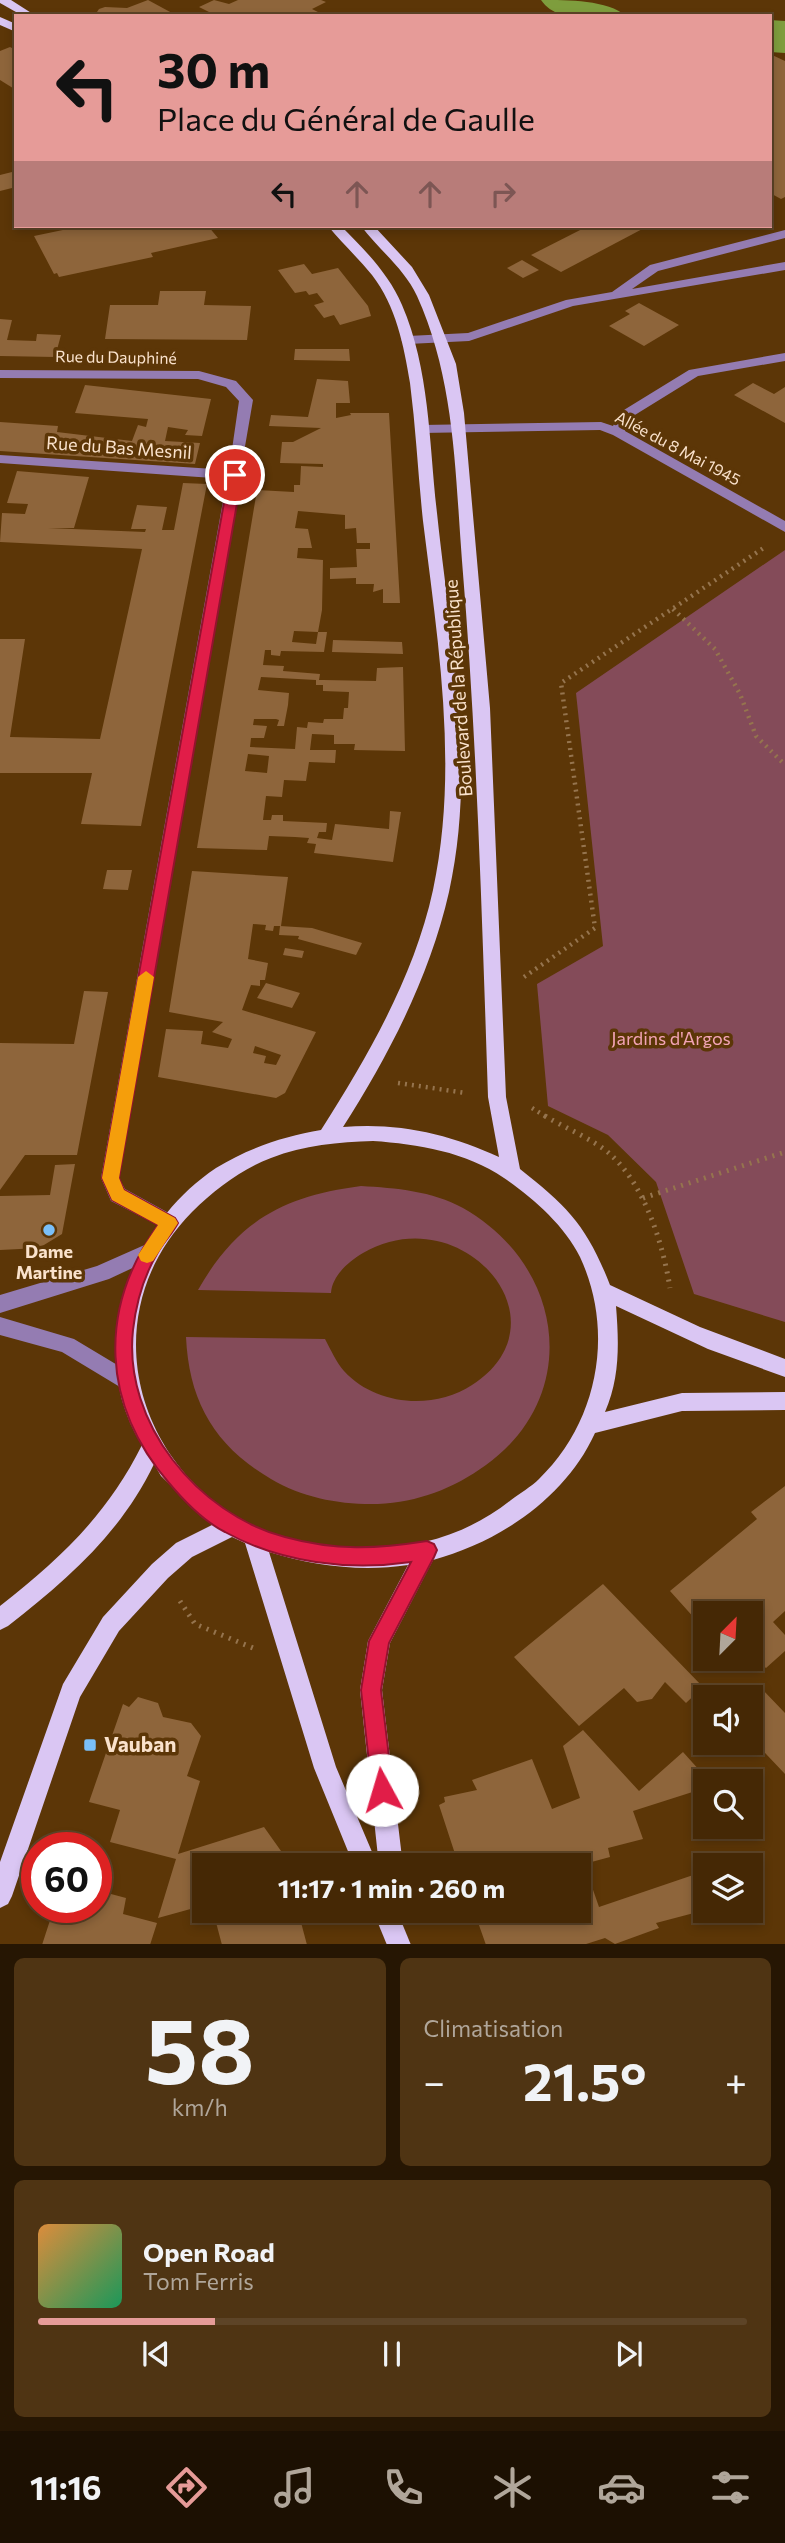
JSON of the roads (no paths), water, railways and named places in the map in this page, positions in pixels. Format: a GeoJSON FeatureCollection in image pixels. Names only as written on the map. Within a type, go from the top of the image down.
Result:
{"type":"FeatureCollection","features":[{"type":"Feature","properties":{"kind":"main road"},"geometry":{"type":"LineString","coordinates":[[4,0],[28,14]]}},
{"type":"Feature","properties":{"kind":"main road","name":"Boulevard de la République"},"geometry":{"type":"LineString","coordinates":[[328,1135],[345,1110],[388,1030],[422,954],[440,893],[452,831],[454,767],[439,580],[429,517],[422,429],[408,340],[395,302],[377,276],[336,228]]}},
{"type":"Feature","properties":{"kind":"main road","name":"Boulevard de la République"},"geometry":{"type":"LineString","coordinates":[[369,228],[408,270],[423,295],[449,364],[459,429],[488,811],[497,1097],[511,1173]]}},
{"type":"Feature","properties":{"kind":"main road"},"geometry":{"type":"LineString","coordinates":[[373,1133],[418,1137],[461,1149],[511,1173],[544,1199],[565,1221],[592,1262],[604,1291],[610,1334],[606,1383],[593,1423],[575,1455],[538,1496],[490,1528],[463,1540],[427,1550],[374,1558],[344,1557],[284,1546],[254,1536],[231,1526],[188,1491],[151,1447],[137,1415],[127,1381],[123,1352],[127,1310],[140,1269],[149,1251],[169,1223],[206,1186],[243,1163],[284,1146],[328,1135],[373,1133]]}},
{"type":"Feature","properties":{"kind":"main road"},"geometry":{"type":"LineString","coordinates":[[604,1291],[677,1328],[737,1353],[785,1368]]}},
{"type":"Feature","properties":{"kind":"main road"},"geometry":{"type":"LineString","coordinates":[[593,1423],[682,1402],[785,1401]]}},
{"type":"Feature","properties":{"kind":"main road"},"geometry":{"type":"LineString","coordinates":[[0,1619],[69,1564],[111,1518],[137,1480],[151,1447]]}},
{"type":"Feature","properties":{"kind":"main road"},"geometry":{"type":"LineString","coordinates":[[0,1896],[71,1692],[111,1624],[160,1571],[184,1550],[231,1526]]}},
{"type":"Feature","properties":{"kind":"main road"},"geometry":{"type":"LineString","coordinates":[[254,1536],[325,1768],[361,1853]]}},
{"type":"Feature","properties":{"kind":"main road"},"geometry":{"type":"LineString","coordinates":[[390,1853],[371,1690],[379,1641],[427,1550]]}},
{"type":"Feature","properties":{"kind":"main road"},"geometry":{"type":"LineString","coordinates":[[390,1923],[399,1944]]}},
{"type":"Feature","properties":{"kind":"main road"},"geometry":{"type":"LineString","coordinates":[[397,1923],[399,1944]]}},
{"type":"Feature","properties":{"kind":"street"},"geometry":{"type":"LineString","coordinates":[[612,296],[654,268],[785,234]]}},
{"type":"Feature","properties":{"kind":"street"},"geometry":{"type":"LineString","coordinates":[[408,340],[469,337],[570,303],[785,266]]}},
{"type":"Feature","properties":{"kind":"street"},"geometry":{"type":"LineString","coordinates":[[618,432],[624,416],[694,373],[785,357]]}},
{"type":"Feature","properties":{"kind":"street","name":"Rue du Dauphiné"},"geometry":{"type":"LineString","coordinates":[[0,374],[199,375],[231,384],[246,400],[235,475]]}},
{"type":"Feature","properties":{"kind":"street","name":"Allée du 8 Mai 1945"},"geometry":{"type":"LineString","coordinates":[[422,429],[601,426],[618,432],[785,527]]}},
{"type":"Feature","properties":{"kind":"street","name":"Rue du Bas Mesnil"},"geometry":{"type":"LineString","coordinates":[[0,460],[235,475]]}},
{"type":"Feature","properties":{"kind":"street"},"geometry":{"type":"LineString","coordinates":[[169,1223],[118,1195],[110,1178],[235,475]]}},
{"type":"Feature","properties":{"kind":"street"},"geometry":{"type":"LineString","coordinates":[[0,1304],[102,1273],[149,1251]]}},
{"type":"Feature","properties":{"kind":"street"},"geometry":{"type":"LineString","coordinates":[[0,1326],[67,1345],[127,1381]]}},
{"type":"Feature","properties":{"kind":"waterway"},"geometry":{"type":"LineString","coordinates":[[566,0],[596,14]]}},
{"type":"Feature","properties":{"kind":"waterway"},"geometry":{"type":"LineString","coordinates":[[772,36],[785,37]]}},
{"type":"Feature","properties":{"kind":"place","name":"Dame Martine"},"geometry":{"type":"Point","coordinates":[49,1230]}},
{"type":"Feature","properties":{"kind":"place","name":"Vauban"},"geometry":{"type":"Point","coordinates":[90,1745]}},
{"type":"Feature","properties":{"kind":"park label","name":"Jardins d'Argos"},"geometry":{"type":"Point","coordinates":[671,1039]}}]}
